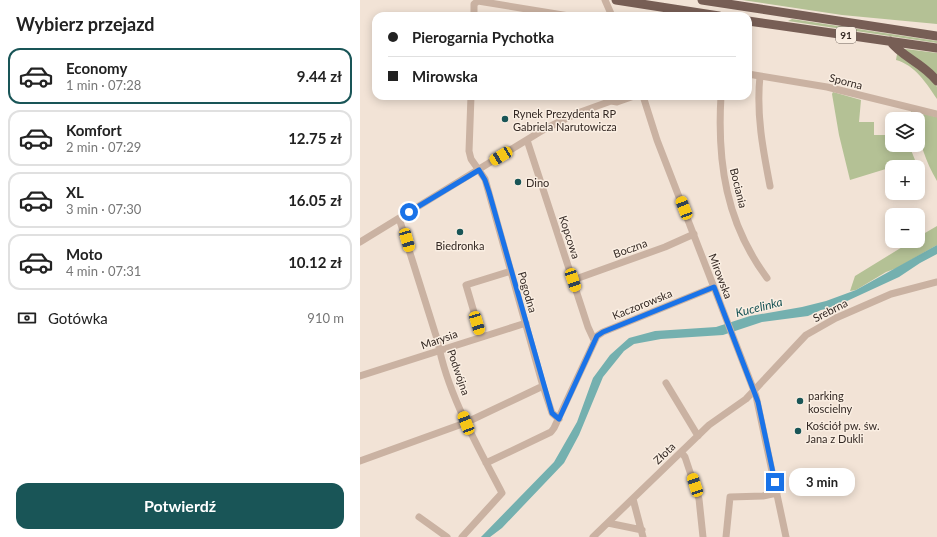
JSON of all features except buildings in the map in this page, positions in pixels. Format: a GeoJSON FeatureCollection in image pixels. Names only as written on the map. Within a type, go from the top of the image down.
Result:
{"type":"FeatureCollection","features":[{"type":"Feature","properties":{"kind":"main road"},"geometry":{"type":"LineString","coordinates":[[616,0],[693,12]]}},
{"type":"Feature","properties":{"kind":"main road","name":"91"},"geometry":{"type":"LineString","coordinates":[[702,0],[937,36]]}},
{"type":"Feature","properties":{"kind":"main road","name":"91"},"geometry":{"type":"LineString","coordinates":[[752,21],[937,48]]}},
{"type":"Feature","properties":{"kind":"main road"},"geometry":{"type":"LineString","coordinates":[[890,41],[898,51],[919,63],[930,72],[937,81]]}},
{"type":"Feature","properties":{"kind":"street"},"geometry":{"type":"LineString","coordinates":[[605,0],[610,12]]}},
{"type":"Feature","properties":{"kind":"street"},"geometry":{"type":"LineString","coordinates":[[474,12],[474,4],[478,1],[545,12]]}},
{"type":"Feature","properties":{"kind":"street","name":"Sporna"},"geometry":{"type":"LineString","coordinates":[[752,75],[827,87],[937,114]]}},
{"type":"Feature","properties":{"kind":"street"},"geometry":{"type":"LineString","coordinates":[[760,76],[757,101],[763,149],[770,186]]}},
{"type":"Feature","properties":{"kind":"street"},"geometry":{"type":"LineString","coordinates":[[471,100],[469,151],[471,159],[479,170]]}},
{"type":"Feature","properties":{"kind":"street"},"geometry":{"type":"LineString","coordinates":[[360,242],[558,122],[608,100]]}},
{"type":"Feature","properties":{"kind":"street","name":"Mirowska"},"geometry":{"type":"LineString","coordinates":[[644,100],[657,140],[760,409],[786,537]]}},
{"type":"Feature","properties":{"kind":"street","name":"Bociania"},"geometry":{"type":"LineString","coordinates":[[721,100],[720,150],[724,180],[730,205],[752,254],[767,278]]}},
{"type":"Feature","properties":{"kind":"street","name":"Kopcowa"},"geometry":{"type":"LineString","coordinates":[[527,140],[588,327],[594,340]]}},
{"type":"Feature","properties":{"kind":"street","name":"Pogodna"},"geometry":{"type":"LineString","coordinates":[[479,170],[487,186],[543,386],[552,413],[559,419]]}},
{"type":"Feature","properties":{"kind":"street","name":"Podwójna"},"geometry":{"type":"LineString","coordinates":[[399,218],[403,226],[439,352],[466,423],[502,493],[462,537]]}},
{"type":"Feature","properties":{"kind":"street","name":"Boczna"},"geometry":{"type":"LineString","coordinates":[[573,280],[666,248],[694,234]]}},
{"type":"Feature","properties":{"kind":"street"},"geometry":{"type":"LineString","coordinates":[[481,336],[466,285],[511,272]]}},
{"type":"Feature","properties":{"kind":"street","name":"Srebrna"},"geometry":{"type":"LineString","coordinates":[[754,391],[799,341],[815,329],[836,318],[891,294],[937,282]]}},
{"type":"Feature","properties":{"kind":"street","name":"Kaczorowska"},"geometry":{"type":"LineString","coordinates":[[594,340],[603,332],[714,287]]}},
{"type":"Feature","properties":{"kind":"street","name":"Marysia"},"geometry":{"type":"LineString","coordinates":[[360,376],[439,352],[481,336],[526,322]]}},
{"type":"Feature","properties":{"kind":"street"},"geometry":{"type":"LineString","coordinates":[[486,463],[551,432],[559,419],[594,340]]}},
{"type":"Feature","properties":{"kind":"street"},"geometry":{"type":"LineString","coordinates":[[666,384],[698,436]]}},
{"type":"Feature","properties":{"kind":"street"},"geometry":{"type":"LineString","coordinates":[[360,461],[466,423],[543,386]]}},
{"type":"Feature","properties":{"kind":"street","name":"Złota"},"geometry":{"type":"LineString","coordinates":[[593,537],[602,534],[608,523],[709,426],[746,399],[754,391]]}},
{"type":"Feature","properties":{"kind":"street"},"geometry":{"type":"LineString","coordinates":[[681,452],[685,457],[699,499],[703,537]]}},
{"type":"Feature","properties":{"kind":"street"},"geometry":{"type":"LineString","coordinates":[[726,537],[730,497],[763,496],[777,493]]}},
{"type":"Feature","properties":{"kind":"street"},"geometry":{"type":"LineString","coordinates":[[633,499],[643,533]]}},
{"type":"Feature","properties":{"kind":"street"},"geometry":{"type":"LineString","coordinates":[[419,517],[447,537]]}},
{"type":"Feature","properties":{"kind":"street"},"geometry":{"type":"LineString","coordinates":[[608,523],[643,533]]}},
{"type":"Feature","properties":{"kind":"green space"},"geometry":{"type":"Polygon","coordinates":[[[742,0],[937,0],[937,24],[842,15],[742,0]]]}},
{"type":"Feature","properties":{"kind":"green space"},"geometry":{"type":"Polygon","coordinates":[[[792,19],[937,41],[937,43],[788,21],[792,19]]]}},
{"type":"Feature","properties":{"kind":"green space"},"geometry":{"type":"Polygon","coordinates":[[[898,48],[937,53],[937,77],[898,48]]]}},
{"type":"Feature","properties":{"kind":"green space"},"geometry":{"type":"Polygon","coordinates":[[[897,54],[916,64],[935,83],[937,87],[937,99],[925,81],[915,71],[903,62],[896,60],[897,54]]]}},
{"type":"Feature","properties":{"kind":"green space"},"geometry":{"type":"Polygon","coordinates":[[[833,92],[861,100],[859,122],[874,122],[874,135],[885,135],[885,152],[912,152],[915,160],[885,160],[885,169],[850,180],[839,135],[832,94],[833,92]]]}},
{"type":"Feature","properties":{"kind":"green space"},"geometry":{"type":"Polygon","coordinates":[[[925,114],[937,117],[937,181],[923,152],[925,152],[925,114]]]}},
{"type":"Feature","properties":{"kind":"green space"},"geometry":{"type":"Polygon","coordinates":[[[937,226],[937,245],[856,290],[850,291],[855,276],[901,248],[925,248],[925,233],[937,226]]]}},
{"type":"Feature","properties":{"kind":"water"},"geometry":{"type":"Polygon","coordinates":[[[937,245],[937,254],[899,277],[834,307],[821,310],[808,316],[762,322],[723,335],[661,339],[634,344],[624,351],[603,377],[579,435],[564,463],[502,528],[490,537],[481,537],[554,462],[577,422],[593,378],[610,355],[629,338],[655,331],[716,327],[750,316],[802,307],[826,301],[856,290],[937,245]]]}},
{"type":"Feature","properties":{"kind":"place","name":"Rynek Prezydenta RP Gabriela Narutowicza"},"geometry":{"type":"Point","coordinates":[505,119]}},
{"type":"Feature","properties":{"kind":"place","name":"Dino"},"geometry":{"type":"Point","coordinates":[518,182]}},
{"type":"Feature","properties":{"kind":"place","name":"Biedronka"},"geometry":{"type":"Point","coordinates":[460,232]}},
{"type":"Feature","properties":{"kind":"place","name":"parking koscielny"},"geometry":{"type":"Point","coordinates":[800,401]}},
{"type":"Feature","properties":{"kind":"place","name":"Kościół pw. św. Jana z Dukli"},"geometry":{"type":"Point","coordinates":[798,431]}},
{"type":"Feature","properties":{"kind":"route"},"geometry":{"type":"LineString","coordinates":[[409,212],[479,170],[485,180],[489,192],[543,386],[552,413],[559,419],[597,336],[603,332],[714,287],[758,402],[775,482]]}},
{"type":"Feature","properties":{"kind":"water label","name":"Kucelinka"},"geometry":{"type":"Point","coordinates":[759,307]}}]}
